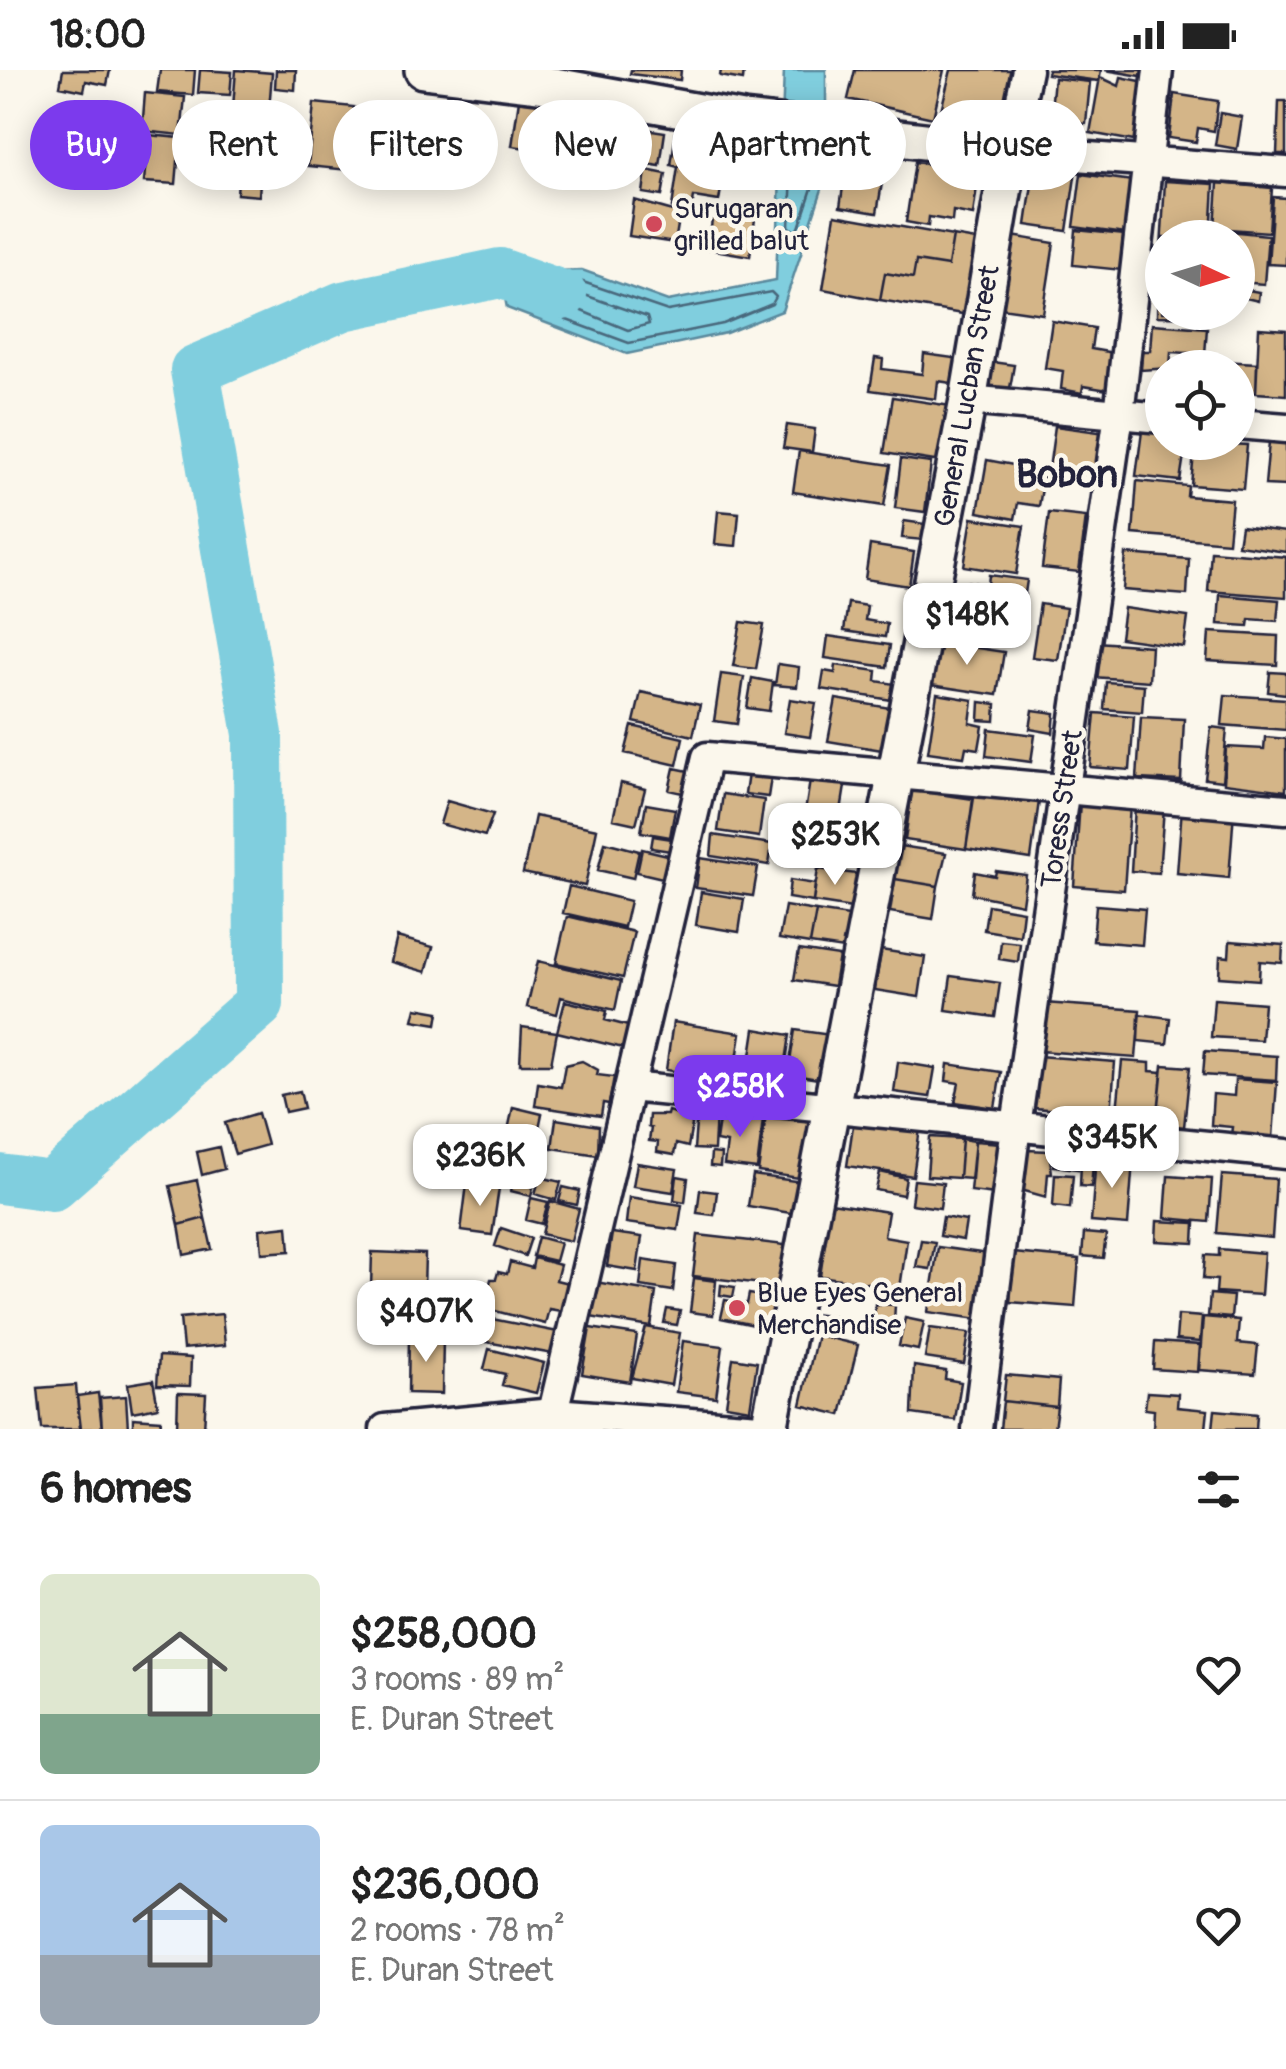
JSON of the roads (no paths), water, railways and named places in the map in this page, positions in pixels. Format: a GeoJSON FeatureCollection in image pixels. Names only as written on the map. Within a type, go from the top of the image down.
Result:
{"type":"FeatureCollection","features":[{"type":"Feature","properties":{"kind":"street"},"geometry":{"type":"LineString","coordinates":[[423,70],[555,78],[743,120],[926,140]]}},
{"type":"Feature","properties":{"kind":"street","name":"General Lucban Street"},"geometry":{"type":"LineString","coordinates":[[1021,100],[1027,70]]}},
{"type":"Feature","properties":{"kind":"street","name":"Toress Street"},"geometry":{"type":"LineString","coordinates":[[977,1429],[1016,1126],[1120,414],[1158,70]]}},
{"type":"Feature","properties":{"kind":"street"},"geometry":{"type":"LineString","coordinates":[[1087,157],[1286,172]]}},
{"type":"Feature","properties":{"kind":"street","name":"General Lucban Street"},"geometry":{"type":"LineString","coordinates":[[771,1429],[968,400],[1003,190]]}},
{"type":"Feature","properties":{"kind":"street"},"geometry":{"type":"LineString","coordinates":[[968,400],[1145,416]]}},
{"type":"Feature","properties":{"kind":"street"},"geometry":{"type":"LineString","coordinates":[[1255,425],[1286,428]]}},
{"type":"Feature","properties":{"kind":"street"},"geometry":{"type":"LineString","coordinates":[[551,1421],[708,758],[896,771],[1286,809]]}},
{"type":"Feature","properties":{"kind":"street"},"geometry":{"type":"LineString","coordinates":[[630,1087],[1286,1154]]}},
{"type":"Feature","properties":{"kind":"street"},"geometry":{"type":"LineString","coordinates":[[385,1429],[551,1421],[771,1429]]}},
{"type":"Feature","properties":{"kind":"water"},"geometry":{"type":"Polygon","coordinates":[[[784,70],[826,70],[826,100],[783,100],[784,70]]]}},
{"type":"Feature","properties":{"kind":"water"},"geometry":{"type":"Polygon","coordinates":[[[779,190],[822,190],[782,311],[726,333],[627,354],[507,308],[500,273],[582,270],[668,301],[776,280],[779,190]]]}},
{"type":"Feature","properties":{"kind":"waterway"},"geometry":{"type":"LineString","coordinates":[[0,1179],[52,1186],[259,1004],[258,734],[195,370],[343,306],[500,273],[562,295]]}},
{"type":"Feature","properties":{"kind":"place","name":"Surugaran grilled balut"},"geometry":{"type":"Point","coordinates":[654,224]}},
{"type":"Feature","properties":{"kind":"place","name":"Blue Eyes General Merchandise"},"geometry":{"type":"Point","coordinates":[737,1308]}},
{"type":"Feature","properties":{"kind":"district","name":"Bobon"},"geometry":{"type":"Point","coordinates":[1067,474]}}]}
